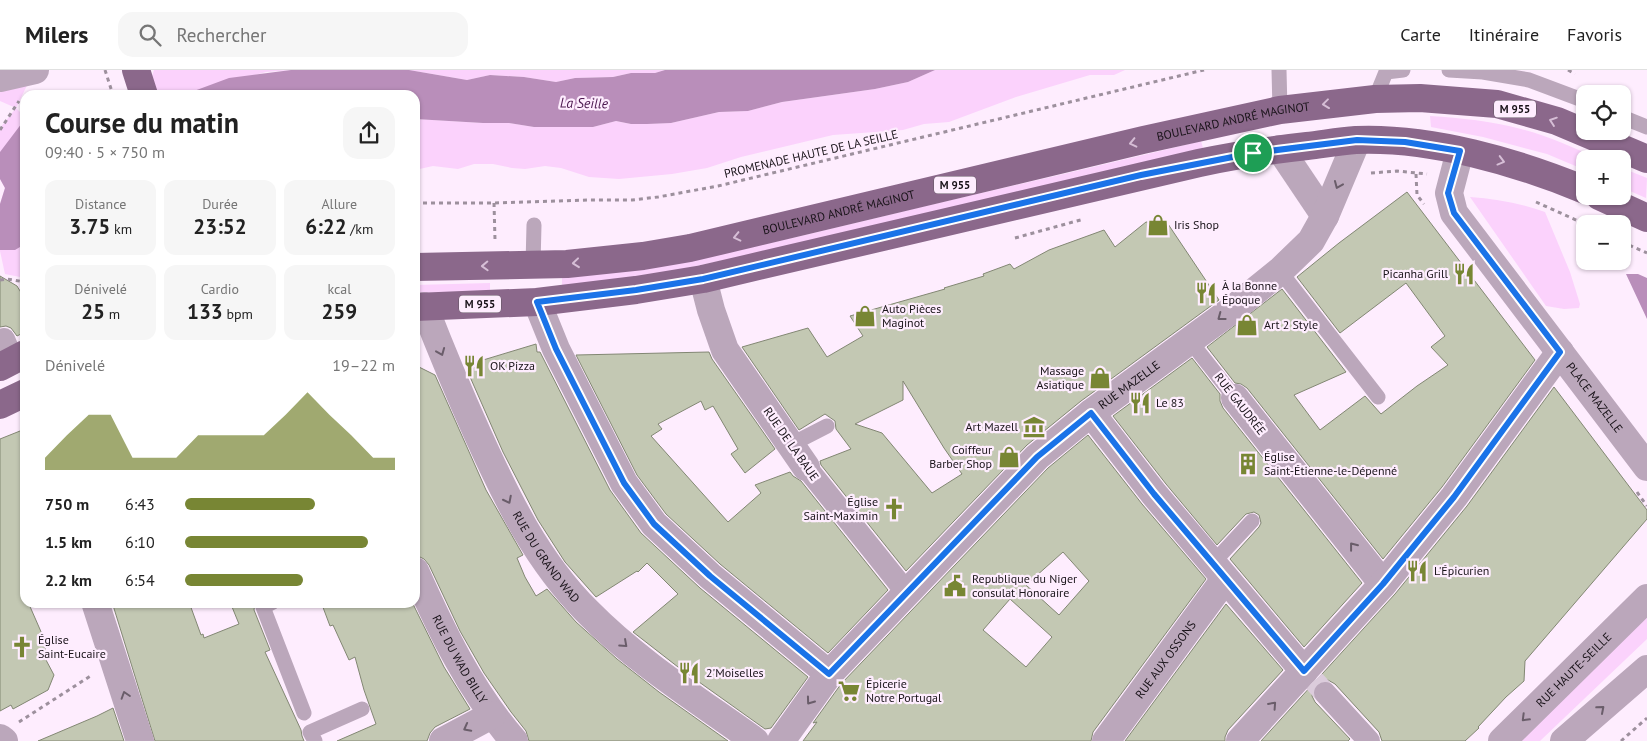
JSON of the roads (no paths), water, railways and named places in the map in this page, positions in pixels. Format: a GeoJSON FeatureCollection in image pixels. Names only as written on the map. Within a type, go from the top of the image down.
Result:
{"type":"FeatureCollection","features":[{"type":"Feature","properties":{"kind":"main road","name":"M 955"},"geometry":{"type":"LineString","coordinates":[[1375,99],[1420,98],[1496,104],[1556,121],[1647,159]]}},
{"type":"Feature","properties":{"kind":"main road","name":"BOULEVARD ANDRÉ MAGINOT"},"geometry":{"type":"LineString","coordinates":[[420,267],[576,264],[644,256],[690,248],[1134,142],[1280,110],[1375,99]]}},
{"type":"Feature","properties":{"kind":"main road"},"geometry":{"type":"LineString","coordinates":[[1357,140],[1375,99]]}},
{"type":"Feature","properties":{"kind":"main road"},"geometry":{"type":"LineString","coordinates":[[1280,110],[1280,149]]}},
{"type":"Feature","properties":{"kind":"main road","name":"M 955"},"geometry":{"type":"LineString","coordinates":[[420,307],[537,302],[636,290],[703,279],[1141,175],[1213,160],[1280,149],[1357,140],[1405,142],[1460,151],[1531,169],[1576,186]]}},
{"type":"Feature","properties":{"kind":"main road"},"geometry":{"type":"LineString","coordinates":[[1619,205],[1647,218]]}},
{"type":"Feature","properties":{"kind":"main road"},"geometry":{"type":"LineString","coordinates":[[533,265],[537,302]]}},
{"type":"Feature","properties":{"kind":"main road"},"geometry":{"type":"LineString","coordinates":[[0,405],[20,395]]}},
{"type":"Feature","properties":{"kind":"street"},"geometry":{"type":"LineString","coordinates":[[0,78],[35,70]]}},
{"type":"Feature","properties":{"kind":"street","name":"RUE MAZELLE"},"geometry":{"type":"LineString","coordinates":[[781,741],[829,674],[1037,457],[1091,413],[1190,341],[1280,271],[1311,241],[1325,216],[1357,140]]}},
{"type":"Feature","properties":{"kind":"street"},"geometry":{"type":"LineString","coordinates":[[1280,149],[1325,216]]}},
{"type":"Feature","properties":{"kind":"street","name":"PLACE MAZELLE"},"geometry":{"type":"LineString","coordinates":[[1460,151],[1448,193],[1454,213],[1647,466]]}},
{"type":"Feature","properties":{"kind":"street","name":"RUE DE LA BAUE"},"geometry":{"type":"LineString","coordinates":[[703,279],[711,310],[725,350],[806,467],[907,593]]}},
{"type":"Feature","properties":{"kind":"street"},"geometry":{"type":"LineString","coordinates":[[537,302],[556,349],[624,483],[654,524],[710,576],[829,674]]}},
{"type":"Feature","properties":{"kind":"street","name":"RUE DU GRAND WAD"},"geometry":{"type":"LineString","coordinates":[[420,309],[502,487],[531,540],[550,568],[588,612],[635,654],[755,741]]}},
{"type":"Feature","properties":{"kind":"street"},"geometry":{"type":"LineString","coordinates":[[1240,741],[1315,682],[1383,584],[1454,497],[1560,352]]}},
{"type":"Feature","properties":{"kind":"street","name":"RUE GAUDRÉE"},"geometry":{"type":"LineString","coordinates":[[1235,398],[1383,584]]}},
{"type":"Feature","properties":{"kind":"street"},"geometry":{"type":"LineString","coordinates":[[1091,413],[1154,494],[1219,571],[1369,741]]}},
{"type":"Feature","properties":{"kind":"street","name":"RUE AUX OSSONS"},"geometry":{"type":"LineString","coordinates":[[1106,741],[1219,571]]}},
{"type":"Feature","properties":{"kind":"street","name":"RUE DU WAD BILLY"},"geometry":{"type":"LineString","coordinates":[[420,582],[429,604],[475,690],[492,715],[514,741]]}},
{"type":"Feature","properties":{"kind":"street","name":"RUE HAUTE-SEILLE"},"geometry":{"type":"LineString","coordinates":[[1502,741],[1647,598]]}},
{"type":"Feature","properties":{"kind":"street"},"geometry":{"type":"LineString","coordinates":[[97,608],[140,741]]}},
{"type":"Feature","properties":{"kind":"street"},"geometry":{"type":"LineString","coordinates":[[1564,741],[1647,669]]}},
{"type":"Feature","properties":{"kind":"street"},"geometry":{"type":"LineString","coordinates":[[443,741],[492,715]]}},
{"type":"Feature","properties":{"kind":"lane"},"geometry":{"type":"LineString","coordinates":[[1279,70],[1280,110]]}},
{"type":"Feature","properties":{"kind":"lane"},"geometry":{"type":"LineString","coordinates":[[1375,99],[1386,72],[1403,70]]}},
{"type":"Feature","properties":{"kind":"lane"},"geometry":{"type":"LineString","coordinates":[[1449,70],[1483,72],[1529,80],[1576,98]]}},
{"type":"Feature","properties":{"kind":"lane"},"geometry":{"type":"LineString","coordinates":[[1631,120],[1647,126]]}},
{"type":"Feature","properties":{"kind":"lane"},"geometry":{"type":"LineString","coordinates":[[533,265],[534,225]]}},
{"type":"Feature","properties":{"kind":"lane"},"geometry":{"type":"LineString","coordinates":[[1280,271],[1378,397]]}},
{"type":"Feature","properties":{"kind":"lane","name":"RUE GAUDRÉE"},"geometry":{"type":"LineString","coordinates":[[1190,341],[1235,398]]}},
{"type":"Feature","properties":{"kind":"lane"},"geometry":{"type":"LineString","coordinates":[[790,445],[827,426]]}},
{"type":"Feature","properties":{"kind":"lane"},"geometry":{"type":"LineString","coordinates":[[1219,571],[1252,521]]}},
{"type":"Feature","properties":{"kind":"lane"},"geometry":{"type":"LineString","coordinates":[[263,608],[304,713]]}},
{"type":"Feature","properties":{"kind":"lane"},"geometry":{"type":"LineString","coordinates":[[315,741],[310,732],[362,709]]}},
{"type":"Feature","properties":{"kind":"water","name":"La Seille"},"geometry":{"type":"Polygon","coordinates":[[[291,70],[409,70],[467,80],[490,75],[524,77],[556,82],[575,78],[613,77],[631,73],[655,73],[665,70],[935,70],[908,82],[875,89],[782,102],[748,111],[719,112],[671,123],[631,124],[616,121],[593,127],[534,127],[509,123],[420,119],[420,90],[197,90],[229,78],[291,70]]]}},
{"type":"Feature","properties":{"kind":"water"},"geometry":{"type":"Polygon","coordinates":[[[20,126],[20,247],[15,250],[0,250],[0,204],[5,188],[0,179],[0,152],[20,126]]]}},
{"type":"Feature","properties":{"kind":"water"},"geometry":{"type":"Polygon","coordinates":[[[1626,274],[1638,274],[1647,278],[1647,319],[1626,274]]]}},
{"type":"Feature","properties":{"kind":"tunnel"},"geometry":{"type":"LineString","coordinates":[[1314,681],[1325,693]]}},
{"type":"Feature","properties":{"kind":"place","name":"Iris Shop"},"geometry":{"type":"Point","coordinates":[1158,225]}},
{"type":"Feature","properties":{"kind":"place","name":"Picanha Grill"},"geometry":{"type":"Point","coordinates":[1464,274]}},
{"type":"Feature","properties":{"kind":"place","name":"À la Bonne Époque"},"geometry":{"type":"Point","coordinates":[1206,293]}},
{"type":"Feature","properties":{"kind":"place","name":"Auto Pièces Maginot"},"geometry":{"type":"Point","coordinates":[865,316]}},
{"type":"Feature","properties":{"kind":"place","name":"Art 2 Style"},"geometry":{"type":"Point","coordinates":[1247,325]}},
{"type":"Feature","properties":{"kind":"place","name":"OK Pizza"},"geometry":{"type":"Point","coordinates":[474,366]}},
{"type":"Feature","properties":{"kind":"place","name":"Massage Asiatique"},"geometry":{"type":"Point","coordinates":[1100,378]}},
{"type":"Feature","properties":{"kind":"place","name":"Le 83"},"geometry":{"type":"Point","coordinates":[1140,403]}},
{"type":"Feature","properties":{"kind":"place","name":"Art Mazell"},"geometry":{"type":"Point","coordinates":[1034,427]}},
{"type":"Feature","properties":{"kind":"place","name":"Coiffeur Barber Shop"},"geometry":{"type":"Point","coordinates":[1009,457]}},
{"type":"Feature","properties":{"kind":"place","name":"Église Saint-Étienne-le-Dépenné"},"geometry":{"type":"Point","coordinates":[1248,464]}},
{"type":"Feature","properties":{"kind":"place","name":"Église Saint-Maximin"},"geometry":{"type":"Point","coordinates":[894,509]}},
{"type":"Feature","properties":{"kind":"place","name":"L'Épicurien"},"geometry":{"type":"Point","coordinates":[1417,571]}},
{"type":"Feature","properties":{"kind":"place","name":"Republique du Niger consulat Honoraire"},"geometry":{"type":"Point","coordinates":[955,586]}},
{"type":"Feature","properties":{"kind":"place","name":"Église Saint-Eucaire"},"geometry":{"type":"Point","coordinates":[22,647]}},
{"type":"Feature","properties":{"kind":"place","name":"2'Moiselles"},"geometry":{"type":"Point","coordinates":[689,673]}},
{"type":"Feature","properties":{"kind":"place","name":"Épicerie Notre Portugal"},"geometry":{"type":"Point","coordinates":[849,691]}}]}
